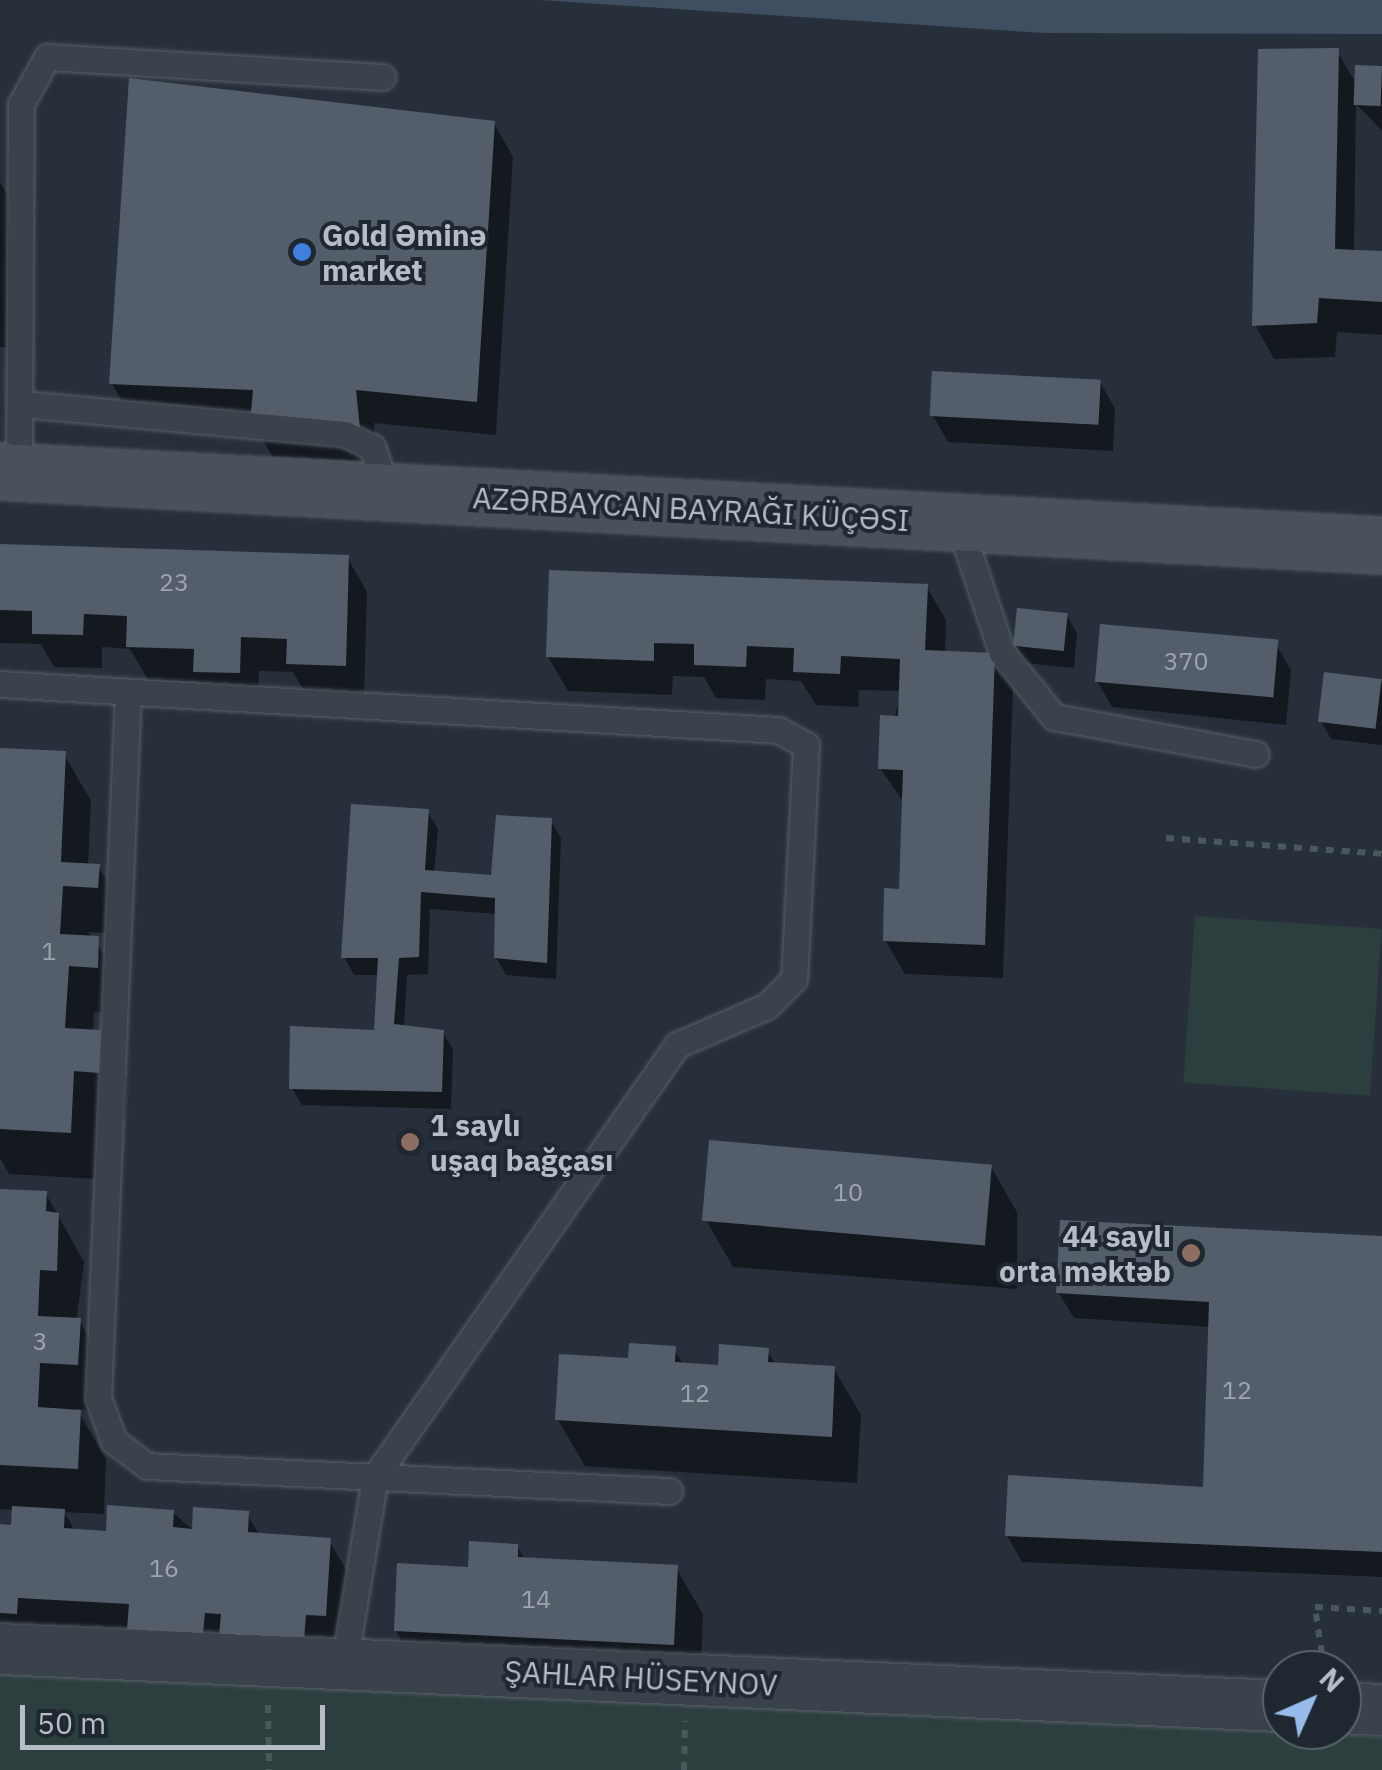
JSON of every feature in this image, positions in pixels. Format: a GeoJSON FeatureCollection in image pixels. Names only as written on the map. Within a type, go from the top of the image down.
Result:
{"type":"FeatureCollection","features":[{"type":"Feature","properties":{"kind":"street"},"geometry":{"type":"LineString","coordinates":[[9,471],[1382,545]]}},
{"type":"Feature","properties":{"kind":"street","name":"ŞAHLAR HÜSEYNOV"},"geometry":{"type":"LineString","coordinates":[[0,1649],[1262,1705]]}},
{"type":"Feature","properties":{"kind":"lane"},"geometry":{"type":"LineString","coordinates":[[9,471],[22,404],[20,104],[47,57],[382,77]]}},
{"type":"Feature","properties":{"kind":"lane"},"geometry":{"type":"LineString","coordinates":[[22,404],[346,434],[372,447],[388,492]]}},
{"type":"Feature","properties":{"kind":"lane"},"geometry":{"type":"LineString","coordinates":[[959,524],[1002,652],[1054,718],[1256,754]]}},
{"type":"Feature","properties":{"kind":"lane"},"geometry":{"type":"LineString","coordinates":[[0,684],[778,730],[806,745],[794,979],[768,1006],[678,1045],[374,1476],[344,1664]]}},
{"type":"Feature","properties":{"kind":"lane"},"geometry":{"type":"LineString","coordinates":[[128,692],[98,1398],[114,1440],[147,1466],[668,1491]]}},
{"type":"Feature","properties":{"kind":"path"},"geometry":{"type":"LineString","coordinates":[[1166,838],[1382,854]]}},
{"type":"Feature","properties":{"kind":"path"},"geometry":{"type":"LineString","coordinates":[[1322,1650],[1316,1608],[1382,1611]]}},
{"type":"Feature","properties":{"kind":"path"},"geometry":{"type":"LineString","coordinates":[[268,1658],[268,1770]]}},
{"type":"Feature","properties":{"kind":"shaded area"},"geometry":{"type":"Polygon","coordinates":[[[1195,916],[1382,929],[1370,1096],[1183,1083],[1195,916]]]}},
{"type":"Feature","properties":{"kind":"shaded area"},"geometry":{"type":"Polygon","coordinates":[[[0,1661],[1262,1730],[1262,1750],[1362,1750],[1362,1736],[1382,1737],[1382,1770],[0,1770],[0,1661]]]}},
{"type":"Feature","properties":{"kind":"water"},"geometry":{"type":"Polygon","coordinates":[[[540,0],[1382,0],[1382,34],[1044,33],[540,0]]]}},
{"type":"Feature","properties":{"kind":"building"},"geometry":{"type":"Polygon","coordinates":[[[1339,48],[1335,249],[1382,251],[1382,302],[1319,298],[1317,323],[1252,326],[1258,49],[1339,48]]]}},
{"type":"Feature","properties":{"kind":"building"},"geometry":{"type":"Polygon","coordinates":[[[1355,65],[1382,66],[1381,106],[1354,105],[1355,65]]]}},
{"type":"Feature","properties":{"kind":"building","name":"Gold Əminə market"},"geometry":{"type":"Polygon","coordinates":[[[129,78],[495,121],[477,402],[356,390],[360,429],[250,423],[253,390],[109,384],[129,78]]]}},
{"type":"Feature","properties":{"kind":"building"},"geometry":{"type":"Polygon","coordinates":[[[932,371],[1101,380],[1098,425],[930,416],[932,371]]]}},
{"type":"Feature","properties":{"kind":"building"},"geometry":{"type":"Polygon","coordinates":[[[0,544],[349,555],[346,666],[286,664],[287,639],[241,637],[240,673],[193,672],[194,649],[126,647],[127,616],[84,614],[83,635],[32,634],[32,611],[0,610],[0,544]]]}},
{"type":"Feature","properties":{"kind":"building"},"geometry":{"type":"Polygon","coordinates":[[[549,570],[928,584],[925,650],[995,653],[985,945],[883,941],[884,888],[899,889],[903,770],[878,769],[880,715],[898,716],[900,659],[841,656],[840,674],[793,672],[794,648],[747,646],[746,667],[694,665],[694,644],[654,643],[654,661],[546,657],[549,570]]]}},
{"type":"Feature","properties":{"kind":"building"},"geometry":{"type":"Polygon","coordinates":[[[1017,608],[1068,613],[1064,651],[1013,646],[1017,608]]]}},
{"type":"Feature","properties":{"kind":"building"},"geometry":{"type":"Polygon","coordinates":[[[1100,624],[1278,640],[1273,697],[1095,682],[1100,624]]]}},
{"type":"Feature","properties":{"kind":"building"},"geometry":{"type":"Polygon","coordinates":[[[1324,672],[1382,679],[1375,729],[1318,722],[1324,672]]]}},
{"type":"Feature","properties":{"kind":"building"},"geometry":{"type":"Polygon","coordinates":[[[0,748],[66,751],[61,862],[100,864],[98,888],[63,886],[60,934],[99,936],[98,968],[69,966],[65,1028],[101,1030],[99,1073],[74,1071],[71,1133],[0,1129],[0,748]]]}},
{"type":"Feature","properties":{"kind":"building"},"geometry":{"type":"Polygon","coordinates":[[[351,804],[429,809],[425,870],[491,875],[496,815],[552,818],[547,963],[494,958],[495,898],[421,892],[419,957],[399,958],[394,1024],[444,1030],[442,1092],[289,1089],[290,1026],[374,1030],[378,958],[341,958],[351,804]]]}},
{"type":"Feature","properties":{"kind":"building"},"geometry":{"type":"Polygon","coordinates":[[[709,1140],[992,1165],[985,1245],[702,1221],[709,1140]]]}},
{"type":"Feature","properties":{"kind":"building"},"geometry":{"type":"Polygon","coordinates":[[[0,1189],[47,1191],[46,1211],[59,1213],[57,1271],[40,1270],[38,1316],[81,1318],[78,1365],[40,1363],[38,1407],[81,1410],[78,1469],[0,1465],[0,1189]]]}},
{"type":"Feature","properties":{"kind":"building"},"geometry":{"type":"Polygon","coordinates":[[[1060,1220],[1382,1236],[1382,1552],[1005,1536],[1008,1475],[1203,1487],[1209,1302],[1056,1293],[1060,1220]]]}},
{"type":"Feature","properties":{"kind":"building"},"geometry":{"type":"Polygon","coordinates":[[[629,1343],[676,1346],[675,1362],[718,1365],[719,1344],[769,1348],[768,1362],[835,1366],[832,1437],[555,1420],[559,1354],[628,1358],[629,1343]]]}},
{"type":"Feature","properties":{"kind":"building"},"geometry":{"type":"Polygon","coordinates":[[[107,1505],[174,1510],[173,1527],[192,1529],[193,1507],[249,1511],[248,1532],[331,1538],[326,1616],[306,1615],[304,1640],[219,1635],[221,1614],[205,1613],[203,1633],[127,1629],[129,1604],[18,1598],[17,1614],[0,1613],[0,1524],[11,1525],[12,1506],[65,1509],[64,1528],[106,1531],[107,1505]]]}},
{"type":"Feature","properties":{"kind":"building"},"geometry":{"type":"Polygon","coordinates":[[[469,1541],[518,1544],[518,1557],[678,1565],[674,1645],[394,1631],[397,1563],[468,1567],[469,1541]]]}},
{"type":"Feature","properties":{"kind":"place","name":"Gold Əminə market"},"geometry":{"type":"Point","coordinates":[302,252]}},
{"type":"Feature","properties":{"kind":"place","name":"1 saylı uşaq bağçası"},"geometry":{"type":"Point","coordinates":[410,1142]}},
{"type":"Feature","properties":{"kind":"place","name":"44 saylı orta məktəb"},"geometry":{"type":"Point","coordinates":[1191,1253]}}]}
